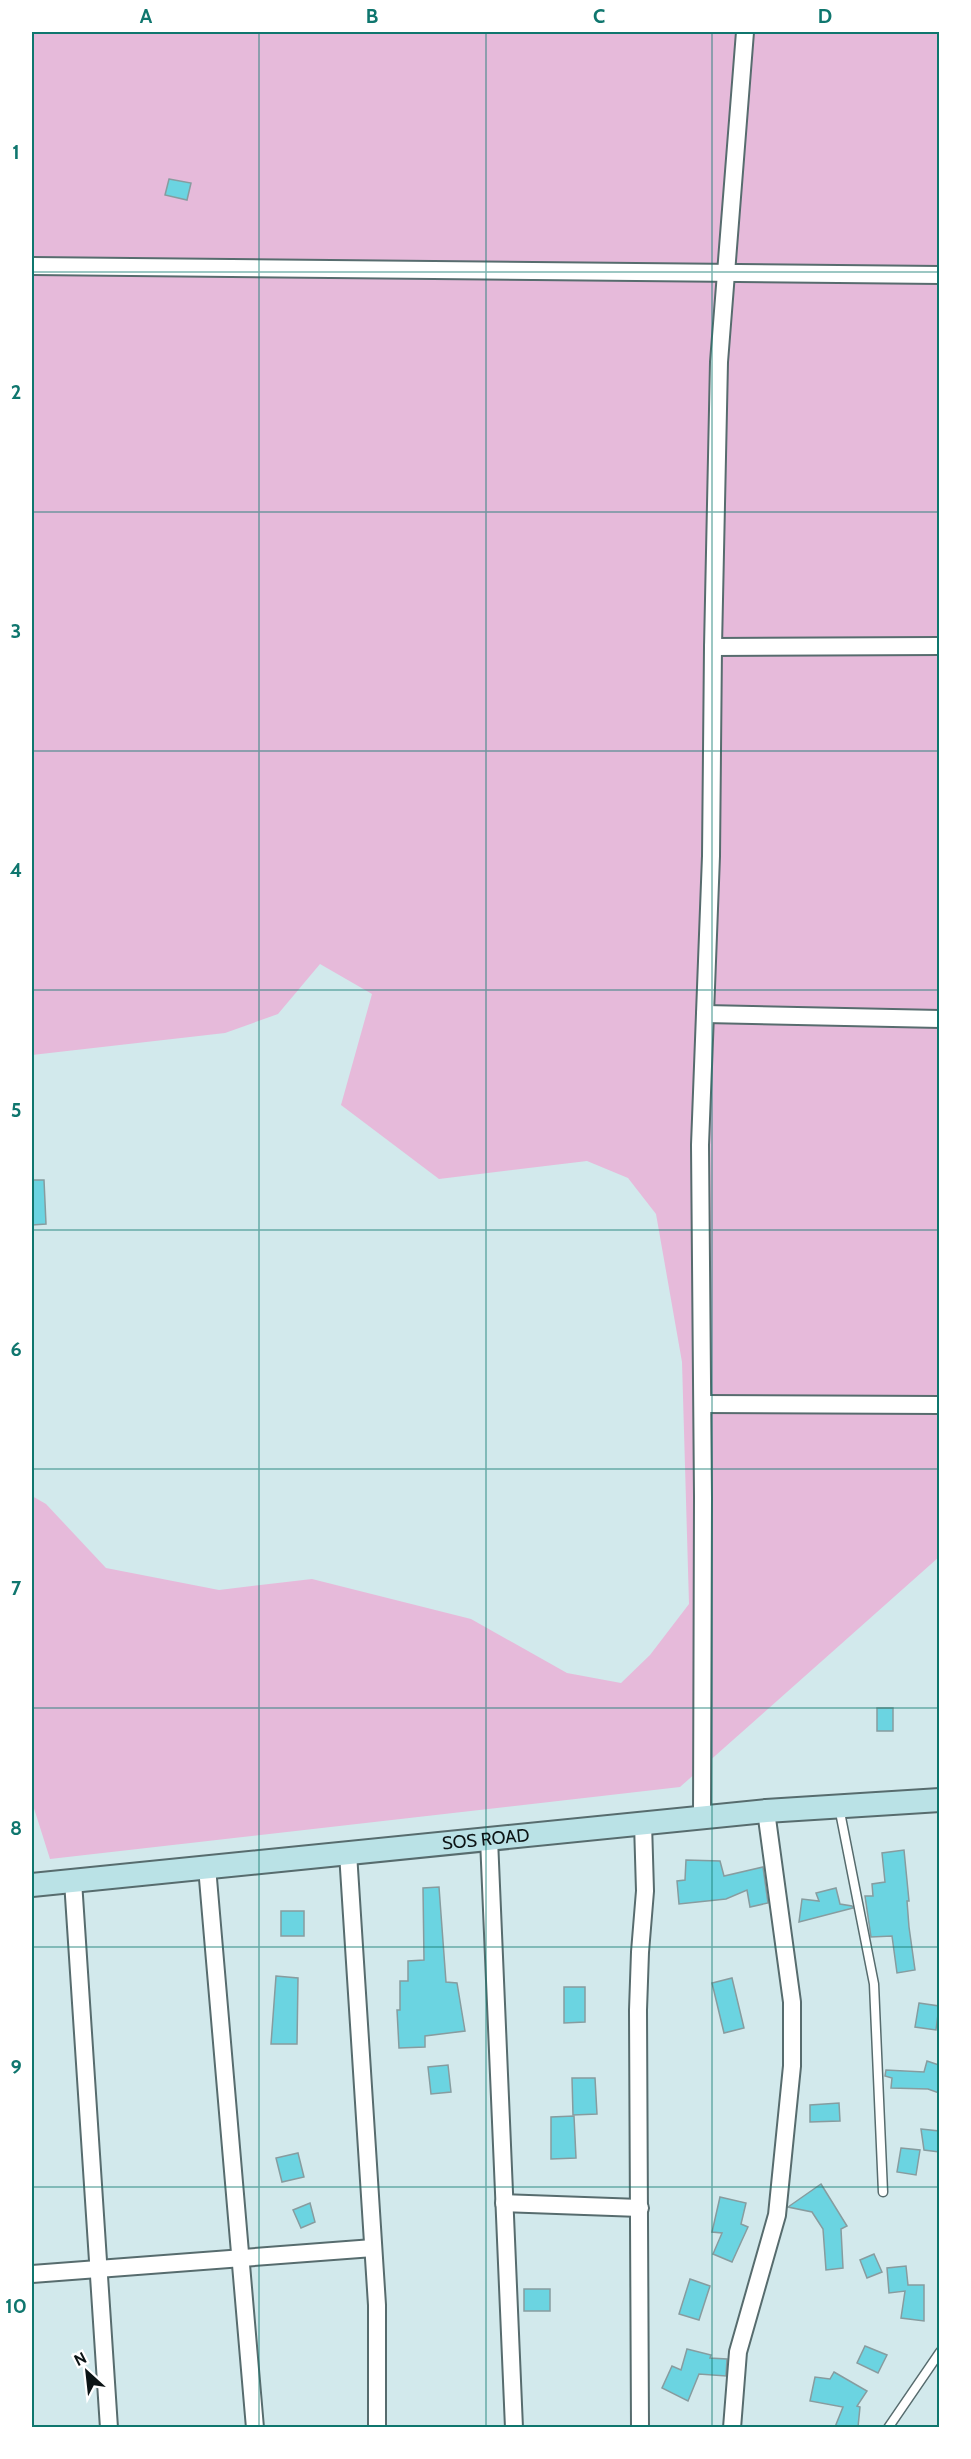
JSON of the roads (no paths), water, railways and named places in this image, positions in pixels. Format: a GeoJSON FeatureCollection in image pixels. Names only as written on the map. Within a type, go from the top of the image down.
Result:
{"type":"FeatureCollection","features":[{"type":"Feature","properties":{"kind":"street"},"geometry":{"type":"LineString","coordinates":[[702,1817],[703,1404],[700,1145],[711,856],[712,647],[719,362],[745,32]]}},
{"type":"Feature","properties":{"kind":"street"},"geometry":{"type":"LineString","coordinates":[[32,266],[726,275],[939,275]]}},
{"type":"Feature","properties":{"kind":"street"},"geometry":{"type":"LineString","coordinates":[[712,647],[939,646]]}},
{"type":"Feature","properties":{"kind":"street"},"geometry":{"type":"LineString","coordinates":[[705,1014],[939,1019]]}},
{"type":"Feature","properties":{"kind":"street"},"geometry":{"type":"LineString","coordinates":[[703,1404],[939,1405]]}},
{"type":"Feature","properties":{"kind":"street","name":"SOS ROAD"},"geometry":{"type":"LineString","coordinates":[[32,1885],[766,1811],[939,1800]]}},
{"type":"Feature","properties":{"kind":"street"},"geometry":{"type":"LineString","coordinates":[[732,2427],[738,2352],[777,2215],[792,2066],[792,2002],[766,1811]]}},
{"type":"Feature","properties":{"kind":"street"},"geometry":{"type":"LineString","coordinates":[[640,2427],[638,2010],[645,1892],[643,1823]]}},
{"type":"Feature","properties":{"kind":"street"},"geometry":{"type":"LineString","coordinates":[[489,1839],[514,2427]]}},
{"type":"Feature","properties":{"kind":"street"},"geometry":{"type":"LineString","coordinates":[[348,1853],[377,2305],[377,2427]]}},
{"type":"Feature","properties":{"kind":"street"},"geometry":{"type":"LineString","coordinates":[[207,1867],[255,2427]]}},
{"type":"Feature","properties":{"kind":"street"},"geometry":{"type":"LineString","coordinates":[[73,1881],[109,2427]]}},
{"type":"Feature","properties":{"kind":"street"},"geometry":{"type":"LineString","coordinates":[[504,2203],[640,2208]]}},
{"type":"Feature","properties":{"kind":"street"},"geometry":{"type":"LineString","coordinates":[[32,2274],[373,2248]]}},
{"type":"Feature","properties":{"kind":"lane"},"geometry":{"type":"LineString","coordinates":[[839,1806],[874,1984],[883,2192]]}},
{"type":"Feature","properties":{"kind":"lane"},"geometry":{"type":"LineString","coordinates":[[888,2427],[939,2352]]}}]}
